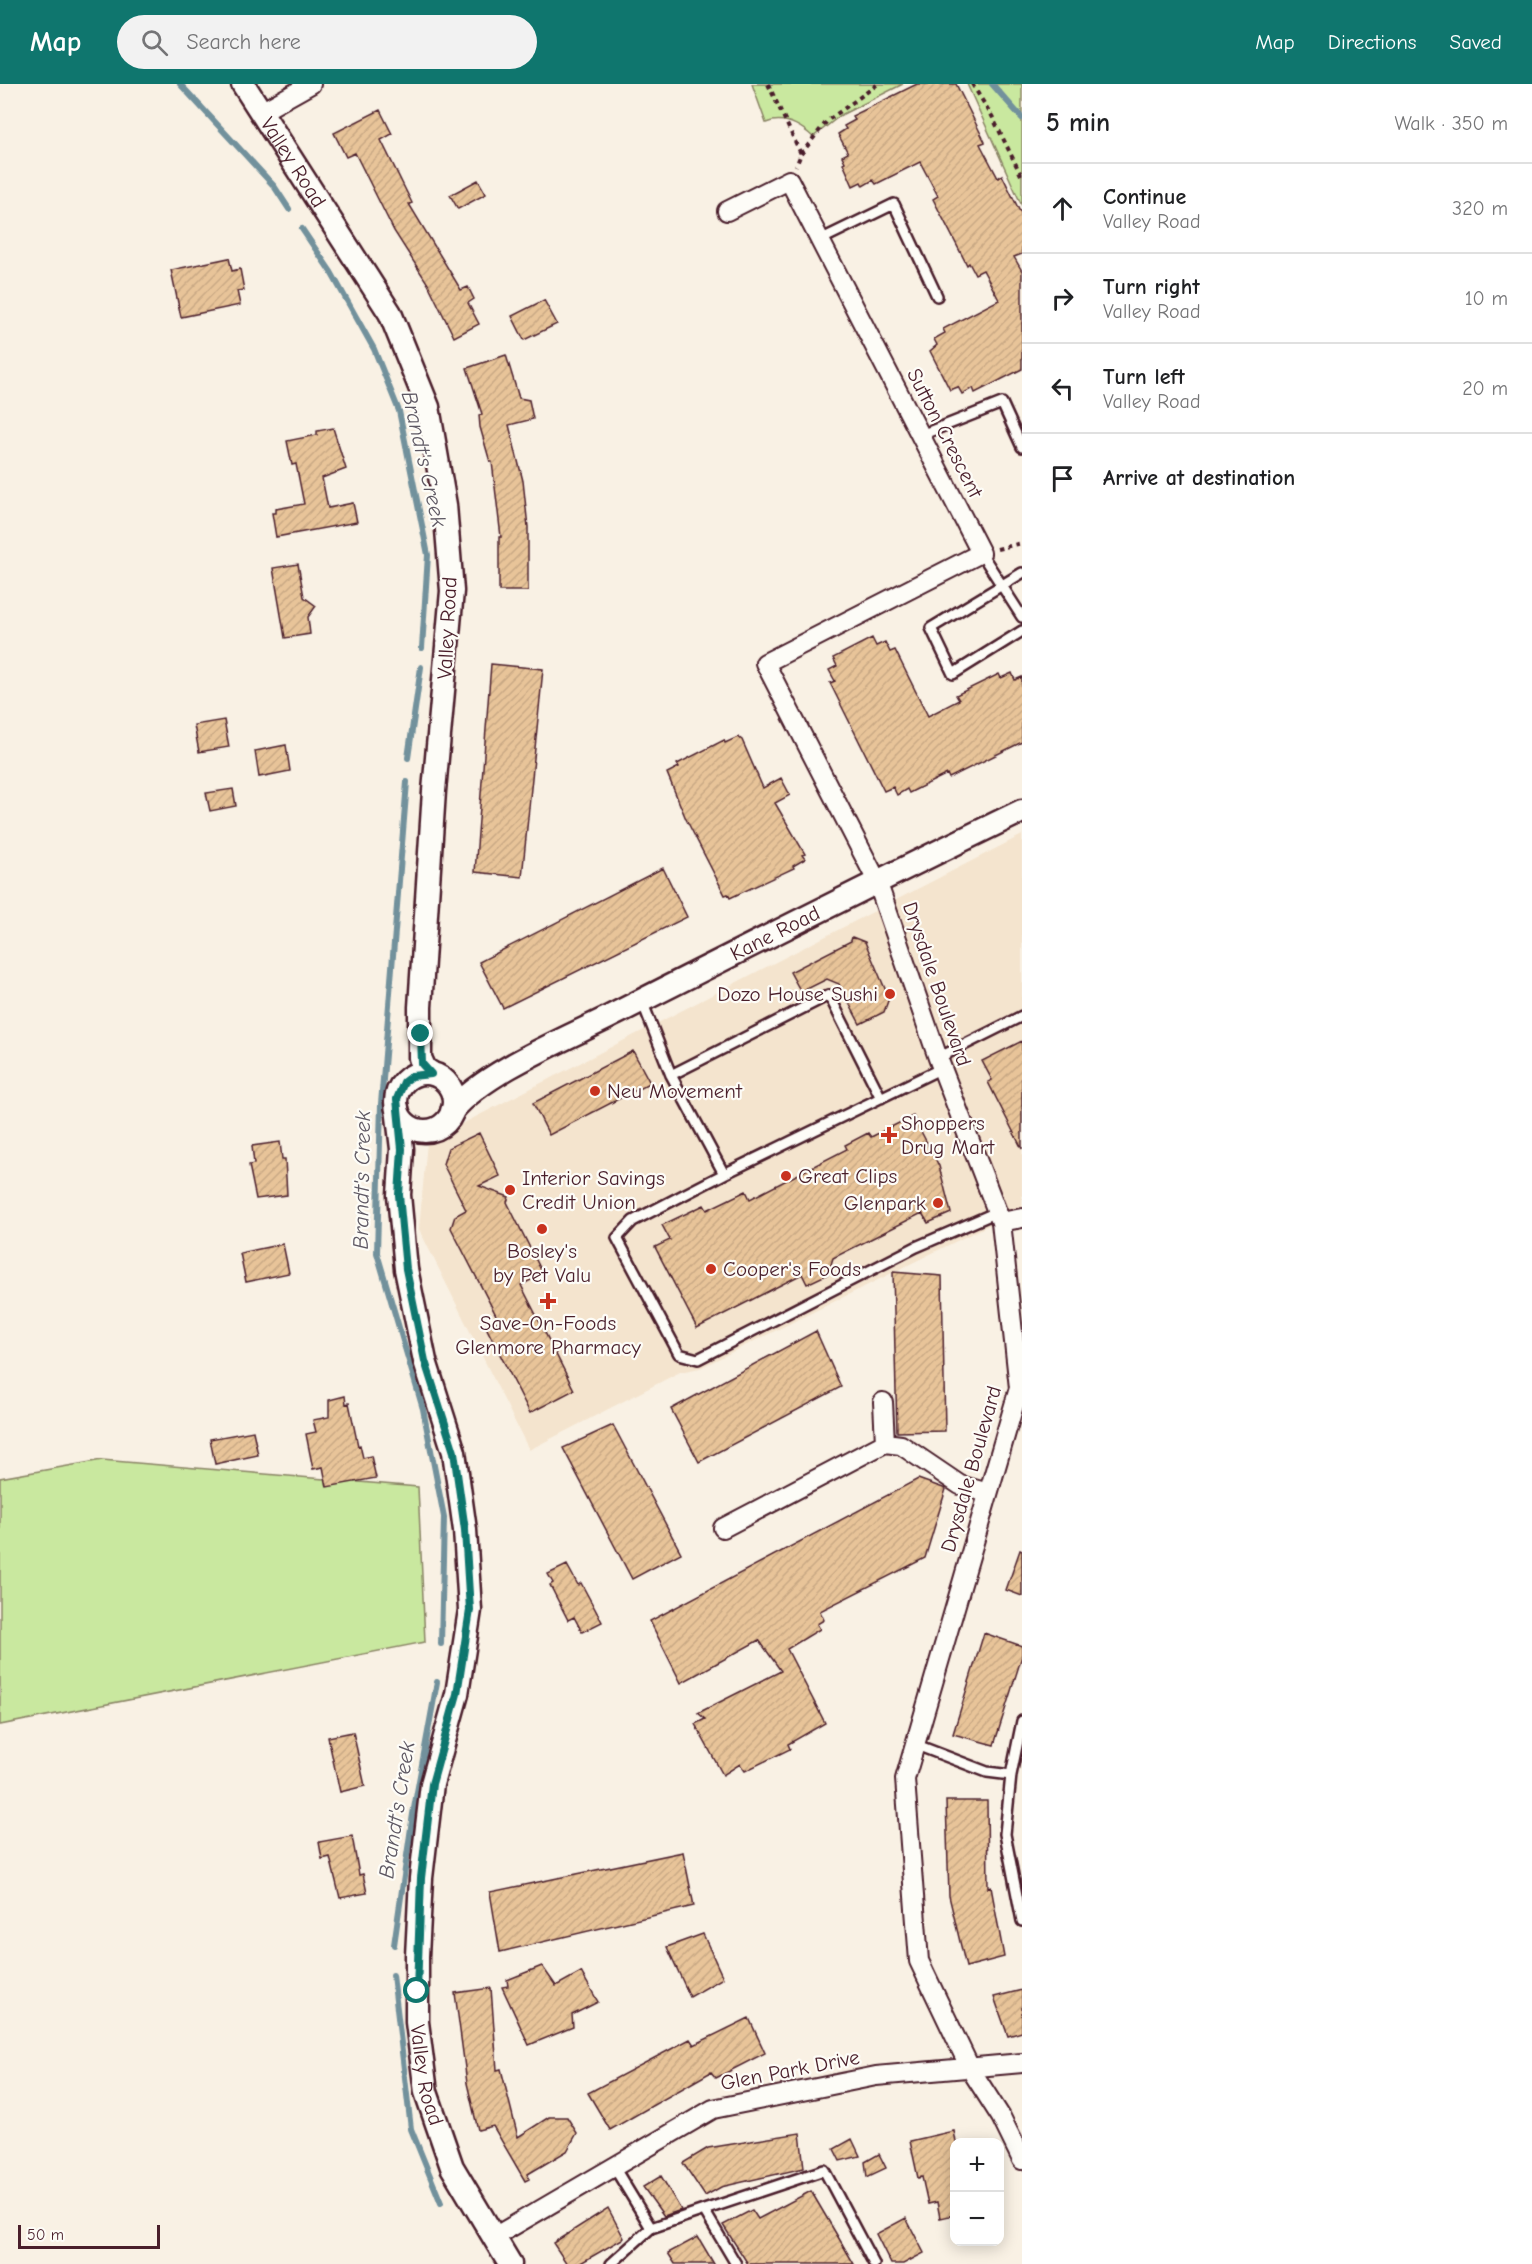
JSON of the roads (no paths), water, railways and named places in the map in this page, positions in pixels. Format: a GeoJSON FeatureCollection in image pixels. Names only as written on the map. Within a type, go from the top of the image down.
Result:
{"type":"FeatureCollection","features":[{"type":"Feature","properties":{"kind":"street","name":"Valley Road"},"geometry":{"type":"LineString","coordinates":[[243,84],[390,314],[428,406],[445,505],[452,591],[434,791],[420,1007],[420,1058],[425,1069],[450,1087],[454,1095],[446,1119],[419,1143],[408,1166],[399,1195]]}},
{"type":"Feature","properties":{"kind":"street"},"geometry":{"type":"LineString","coordinates":[[261,112],[311,84]]}},
{"type":"Feature","properties":{"kind":"street","name":"Sutton Crescent"},"geometry":{"type":"LineString","coordinates":[[727,211],[789,180],[981,553]]}},
{"type":"Feature","properties":{"kind":"street","name":"Drysdale Boulevard"},"geometry":{"type":"LineString","coordinates":[[981,553],[765,663],[877,881],[940,1063],[999,1217],[1019,1388],[1018,1403],[988,1494],[905,1779],[919,1961],[971,2070],[1001,2117],[1022,2160]]}},
{"type":"Feature","properties":{"kind":"street","name":"Kane Road"},"geometry":{"type":"LineString","coordinates":[[446,1119],[472,1091],[529,1059],[877,881],[1022,811]]}},
{"type":"Feature","properties":{"kind":"street","name":"Valley Road"},"geometry":{"type":"LineString","coordinates":[[420,1007],[398,1099],[402,1149],[399,1195],[406,1269],[425,1361],[454,1452],[465,1530],[470,1610],[457,1694],[432,1784],[420,1889],[417,2022],[426,2092],[452,2167],[510,2264]]}},
{"type":"Feature","properties":{"kind":"street","name":"Kane Road"},"geometry":{"type":"LineString","coordinates":[[435,1075],[462,1080],[488,1075],[529,1059]]}},
{"type":"Feature","properties":{"kind":"street"},"geometry":{"type":"LineString","coordinates":[[435,1075],[412,1076],[398,1099],[401,1116],[414,1128],[431,1130],[446,1119]]}},
{"type":"Feature","properties":{"kind":"street"},"geometry":{"type":"LineString","coordinates":[[999,1217],[1022,1218]]}},
{"type":"Feature","properties":{"kind":"street"},"geometry":{"type":"LineString","coordinates":[[883,1402],[885,1443]]}},
{"type":"Feature","properties":{"kind":"street"},"geometry":{"type":"LineString","coordinates":[[723,1528],[885,1443],[901,1445],[960,1485],[988,1494]]}},
{"type":"Feature","properties":{"kind":"street","name":"Glen Park Drive"},"geometry":{"type":"LineString","coordinates":[[494,2237],[713,2109],[876,2076],[971,2070],[1022,2063]]}},
{"type":"Feature","properties":{"kind":"lane"},"geometry":{"type":"LineString","coordinates":[[820,240],[894,204],[937,296]]}},
{"type":"Feature","properties":{"kind":"lane"},"geometry":{"type":"LineString","coordinates":[[921,435],[1002,403],[1022,447]]}},
{"type":"Feature","properties":{"kind":"lane"},"geometry":{"type":"LineString","coordinates":[[981,553],[1003,584],[1022,617]]}},
{"type":"Feature","properties":{"kind":"lane"},"geometry":{"type":"LineString","coordinates":[[1022,573],[931,628],[953,674],[1022,631]]}},
{"type":"Feature","properties":{"kind":"lane"},"geometry":{"type":"LineString","coordinates":[[671,1075],[829,994],[881,1098]]}},
{"type":"Feature","properties":{"kind":"lane"},"geometry":{"type":"LineString","coordinates":[[642,1001],[671,1075],[724,1174]]}},
{"type":"Feature","properties":{"kind":"lane"},"geometry":{"type":"LineString","coordinates":[[999,1217],[916,1247],[698,1359],[679,1354],[617,1238],[633,1221],[881,1098],[1022,1016]]}},
{"type":"Feature","properties":{"kind":"lane"},"geometry":{"type":"LineString","coordinates":[[1022,1721],[1011,1776],[1005,1834],[1022,1921]]}},
{"type":"Feature","properties":{"kind":"lane"},"geometry":{"type":"LineString","coordinates":[[914,1744],[987,1772],[1011,1776]]}},
{"type":"Feature","properties":{"kind":"lane"},"geometry":{"type":"LineString","coordinates":[[614,2167],[651,2228]]}},
{"type":"Feature","properties":{"kind":"lane"},"geometry":{"type":"LineString","coordinates":[[610,2264],[651,2228],[824,2170],[873,2264]]}},
{"type":"Feature","properties":{"kind":"lane"},"geometry":{"type":"LineString","coordinates":[[704,2210],[736,2264]]}},
{"type":"Feature","properties":{"kind":"waterway","name":"Brandt's Creek"},"geometry":{"type":"LineString","coordinates":[[180,84],[274,186],[289,209]]}},
{"type":"Feature","properties":{"kind":"waterway","name":"Brandt's Creek"},"geometry":{"type":"LineString","coordinates":[[992,84],[1022,118]]}},
{"type":"Feature","properties":{"kind":"waterway","name":"Brandt's Creek"},"geometry":{"type":"LineString","coordinates":[[302,229],[331,272],[374,349],[399,411],[428,555],[422,648]]}},
{"type":"Feature","properties":{"kind":"waterway","name":"Brandt's Creek"},"geometry":{"type":"LineString","coordinates":[[408,758],[421,667]]}},
{"type":"Feature","properties":{"kind":"waterway","name":"Brandt's Creek"},"geometry":{"type":"LineString","coordinates":[[407,782],[381,1104],[377,1253],[423,1409],[444,1517],[441,1644]]}},
{"type":"Feature","properties":{"kind":"waterway","name":"Brandt's Creek"},"geometry":{"type":"LineString","coordinates":[[394,1945],[413,1814],[437,1682]]}},
{"type":"Feature","properties":{"kind":"waterway","name":"Brandt's Creek"},"geometry":{"type":"LineString","coordinates":[[393,1975],[411,2129],[441,2203]]}},
{"type":"Feature","properties":{"kind":"place","name":"Dozo House Sushi"},"geometry":{"type":"Point","coordinates":[890,994]}},
{"type":"Feature","properties":{"kind":"place","name":"Neu Movement"},"geometry":{"type":"Point","coordinates":[595,1091]}},
{"type":"Feature","properties":{"kind":"place","name":"Shoppers Drug Mart"},"geometry":{"type":"Point","coordinates":[889,1135]}},
{"type":"Feature","properties":{"kind":"place","name":"Great Clips"},"geometry":{"type":"Point","coordinates":[786,1176]}},
{"type":"Feature","properties":{"kind":"place","name":"Interior Savings Credit Union"},"geometry":{"type":"Point","coordinates":[510,1190]}},
{"type":"Feature","properties":{"kind":"place","name":"Glenpark"},"geometry":{"type":"Point","coordinates":[938,1203]}},
{"type":"Feature","properties":{"kind":"place","name":"Bosley's by Pet Valu"},"geometry":{"type":"Point","coordinates":[542,1229]}},
{"type":"Feature","properties":{"kind":"place","name":"Cooper's Foods"},"geometry":{"type":"Point","coordinates":[711,1269]}},
{"type":"Feature","properties":{"kind":"place","name":"Save-On-Foods Glenmore Pharmacy"},"geometry":{"type":"Point","coordinates":[548,1301]}}]}
